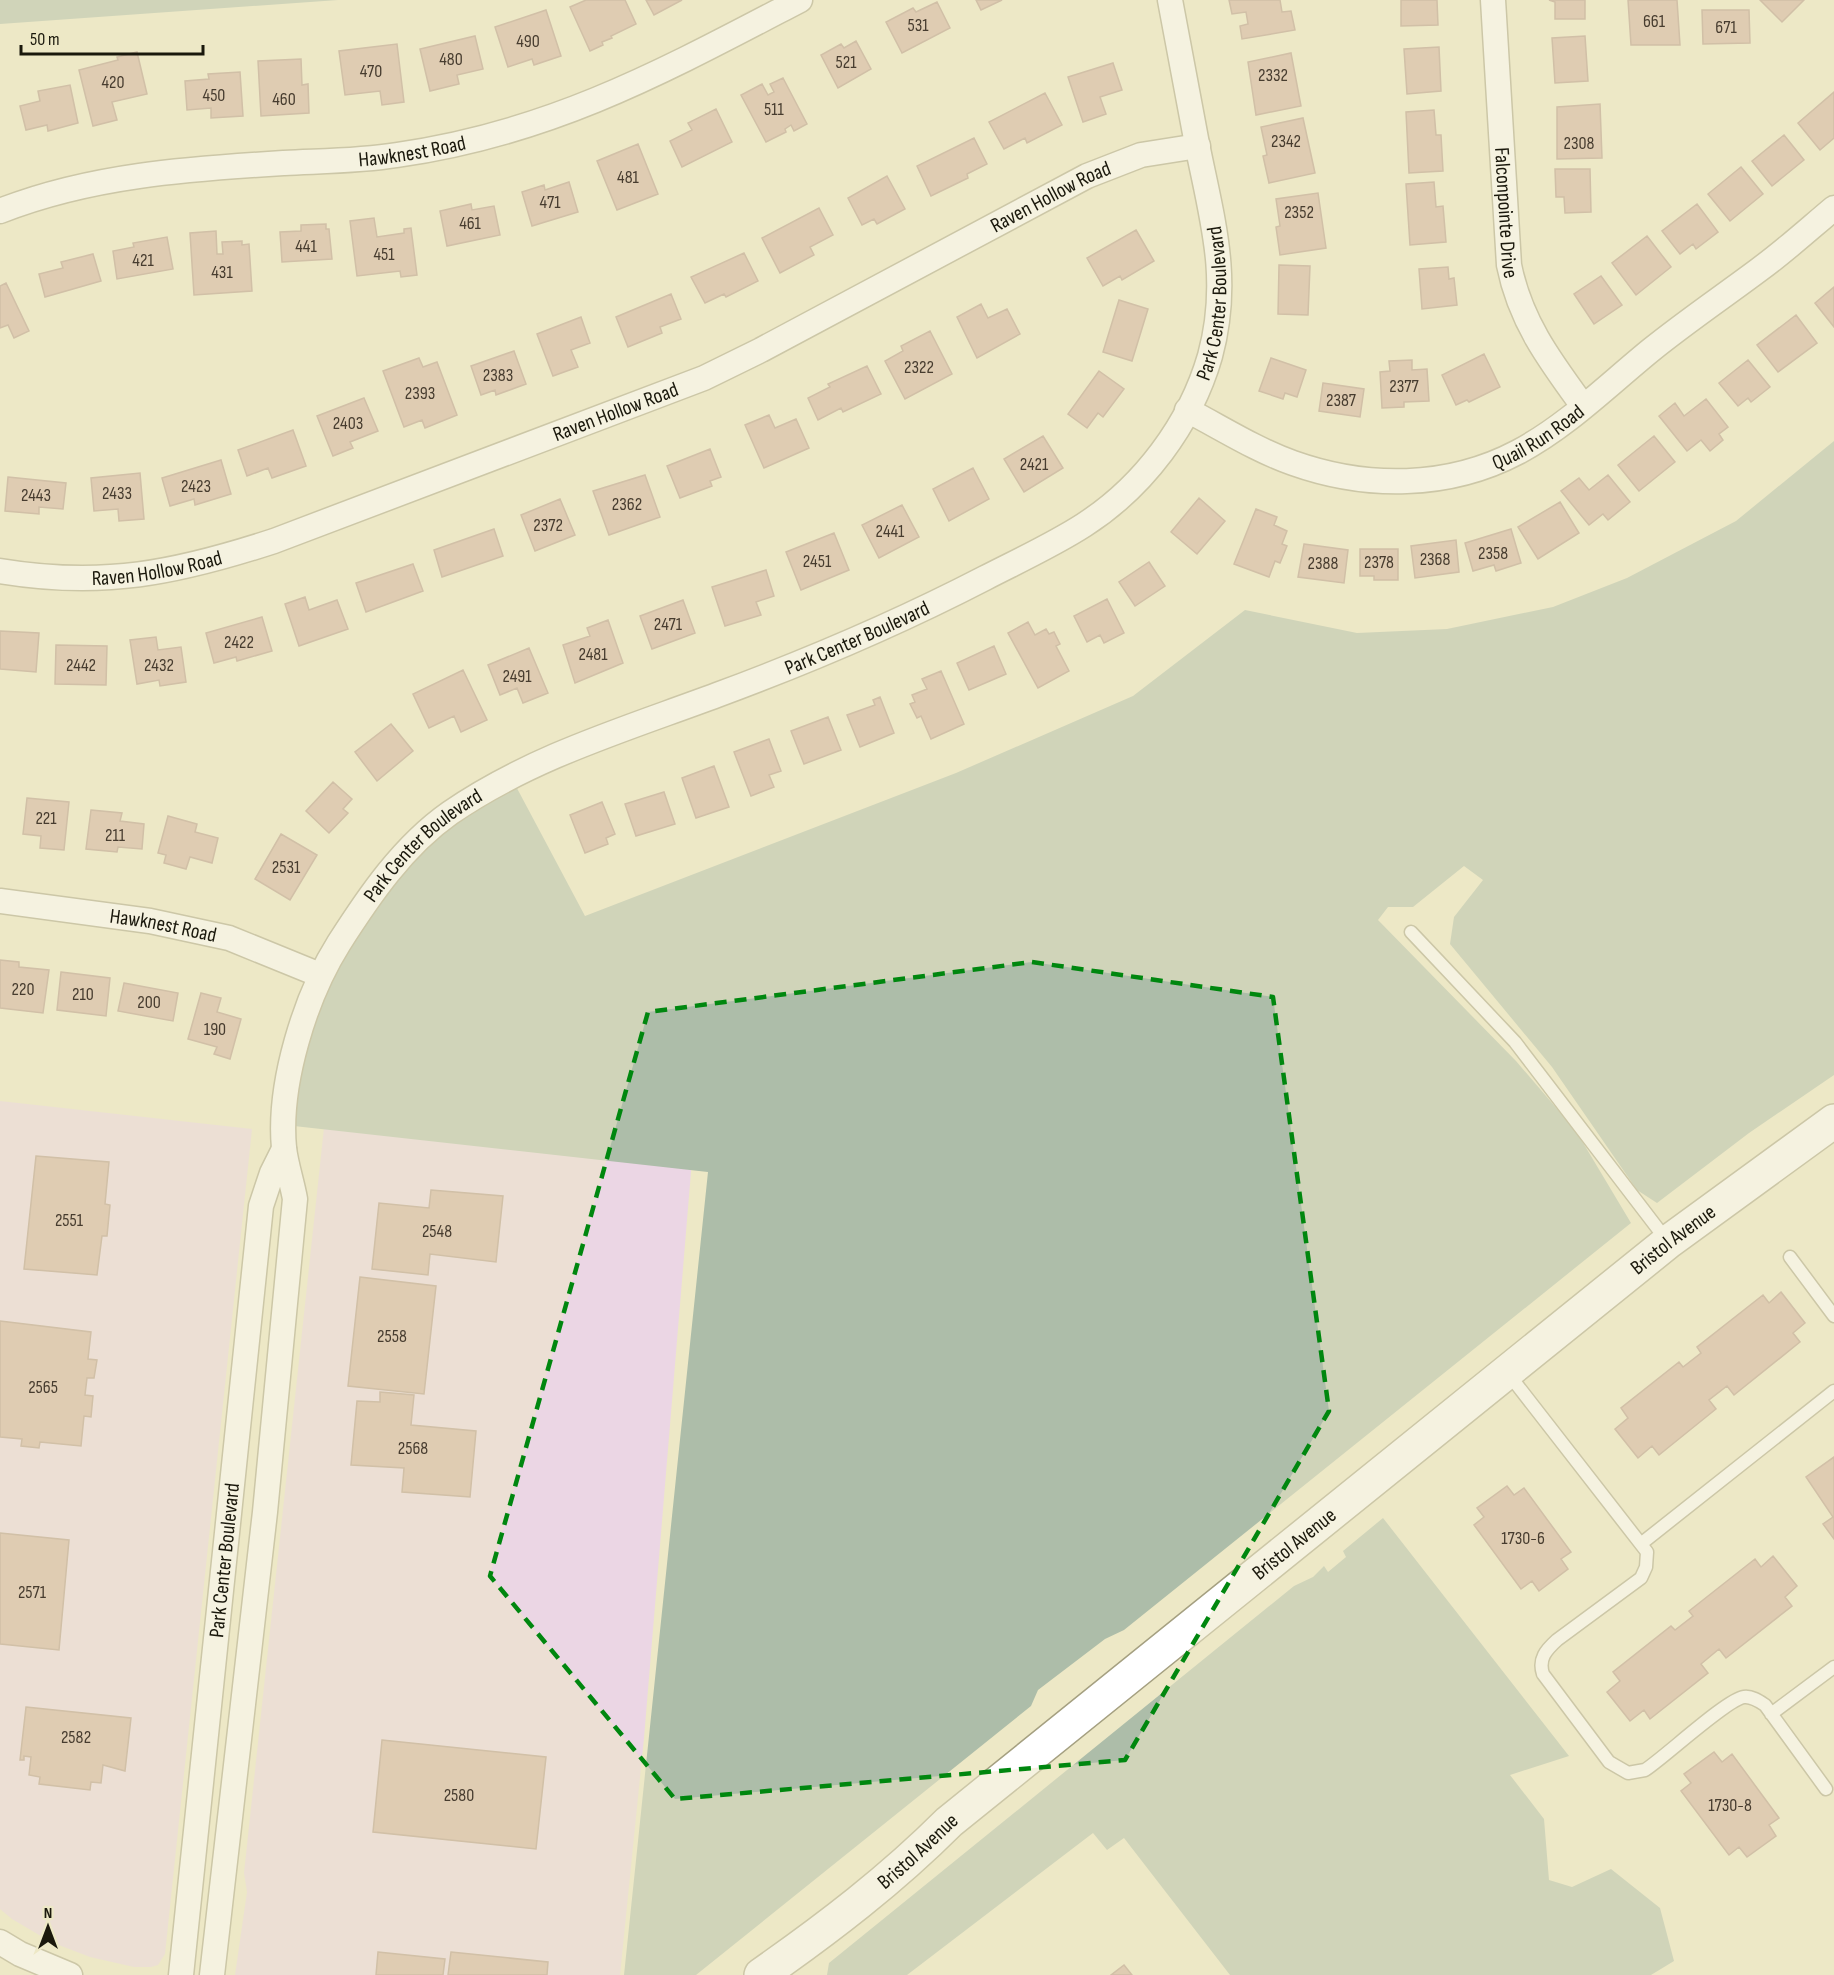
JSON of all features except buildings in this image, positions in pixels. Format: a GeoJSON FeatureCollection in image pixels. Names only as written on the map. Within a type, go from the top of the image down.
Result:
{"type":"FeatureCollection","features":[{"type":"Feature","properties":{"kind":"street","name":"Hawknest Road"},"geometry":{"type":"LineString","coordinates":[[0,211],[64,190],[115,179],[176,171],[395,156],[504,133],[558,116],[617,93],[667,70],[800,0]]}},
{"type":"Feature","properties":{"kind":"street","name":"Park Center Boulevard"},"geometry":{"type":"LineString","coordinates":[[212,1975],[265,1512],[295,1199],[284,1149],[290,1071],[320,975],[357,915],[386,875],[416,841],[451,812],[546,759],[856,641],[916,613],[1084,525],[1146,473],[1171,440],[1209,359],[1220,290],[1220,253],[1170,0]]}},
{"type":"Feature","properties":{"kind":"street","name":"Falconpointe Drive"},"geometry":{"type":"LineString","coordinates":[[1493,0],[1509,265],[1514,291],[1539,345],[1583,406]]}},
{"type":"Feature","properties":{"kind":"street","name":"Raven Hollow Road"},"geometry":{"type":"LineString","coordinates":[[0,571],[36,577],[82,579],[146,575],[206,563],[274,541],[704,378],[761,350],[1087,176],[1141,155],[1198,146]]}},
{"type":"Feature","properties":{"kind":"street","name":"Quail Run Road"},"geometry":{"type":"LineString","coordinates":[[1187,410],[1290,462],[1338,477],[1391,483],[1446,477],[1517,453],[1545,435],[1690,319],[1762,268],[1834,208]]}},
{"type":"Feature","properties":{"kind":"street","name":"Hawknest Road"},"geometry":{"type":"LineString","coordinates":[[0,901],[150,921],[229,938],[320,975]]}},
{"type":"Feature","properties":{"kind":"street","name":"Bristol Avenue"},"geometry":{"type":"LineString","coordinates":[[771,1972],[904,1868],[949,1822],[1506,1371],[1668,1242],[1834,1121]]}},
{"type":"Feature","properties":{"kind":"street","name":"Park Center Boulevard"},"geometry":{"type":"LineString","coordinates":[[181,1975],[261,1206],[272,1173],[284,1149]]}},
{"type":"Feature","properties":{"kind":"street"},"geometry":{"type":"LineString","coordinates":[[0,1942],[20,1954],[70,1975]]}},
{"type":"Feature","properties":{"kind":"lane"},"geometry":{"type":"LineString","coordinates":[[1411,932],[1515,1042],[1668,1242]]}},
{"type":"Feature","properties":{"kind":"lane"},"geometry":{"type":"LineString","coordinates":[[1790,1257],[1834,1316]]}},
{"type":"Feature","properties":{"kind":"lane"},"geometry":{"type":"LineString","coordinates":[[1506,1371],[1642,1543],[1647,1559],[1641,1578],[1549,1647],[1541,1661],[1543,1674],[1609,1762],[1628,1773],[1637,1773],[1652,1765],[1737,1699],[1745,1696],[1757,1700],[1771,1714],[1826,1790]]}},
{"type":"Feature","properties":{"kind":"lane"},"geometry":{"type":"LineString","coordinates":[[1642,1543],[1834,1391]]}},
{"type":"Feature","properties":{"kind":"lane"},"geometry":{"type":"LineString","coordinates":[[1771,1714],[1834,1667]]}},
{"type":"Feature","properties":{"kind":"highlighted area"},"geometry":{"type":"Polygon","coordinates":[[[1032,962],[1273,997],[1329,1411],[1125,1760],[675,1799],[490,1576],[648,1012],[1032,962]]]}},
{"type":"Feature","properties":{"kind":"shaded area"},"geometry":{"type":"Polygon","coordinates":[[[0,1101],[252,1129],[165,1954],[158,1965],[151,1967],[134,1967],[90,1957],[51,1942],[12,1919],[0,1909],[0,1101]]]}},
{"type":"Feature","properties":{"kind":"shaded area"},"geometry":{"type":"Polygon","coordinates":[[[326,1109],[693,1148],[644,1738],[620,1975],[235,1975],[247,1892],[244,1873],[326,1109]]]}},
{"type":"Feature","properties":{"kind":"green space"},"geometry":{"type":"Polygon","coordinates":[[[0,0],[338,0],[0,24],[0,0]]]}},
{"type":"Feature","properties":{"kind":"green space"},"geometry":{"type":"Polygon","coordinates":[[[1834,441],[1834,1075],[1749,1133],[1657,1203],[1637,1190],[1552,1067],[1450,944],[1454,917],[1483,880],[1464,866],[1413,907],[1388,907],[1378,920],[1516,1061],[1576,1131],[1631,1223],[1124,1630],[1105,1639],[1038,1690],[1031,1706],[696,1975],[624,1975],[708,1172],[285,1125],[311,999],[391,870],[511,777],[585,916],[956,773],[1133,696],[1245,610],[1357,633],[1447,629],[1553,607],[1627,578],[1736,521],[1834,441]]]}},
{"type":"Feature","properties":{"kind":"green space"},"geometry":{"type":"Polygon","coordinates":[[[1383,1518],[1569,1756],[1510,1775],[1544,1819],[1549,1880],[1572,1887],[1611,1869],[1660,1908],[1674,1961],[1651,1975],[1230,1975],[1124,1838],[1107,1850],[1093,1833],[907,1975],[827,1975],[829,1963],[1294,1586],[1313,1577],[1324,1566],[1328,1572],[1346,1557],[1343,1551],[1383,1518]]]}}]}
